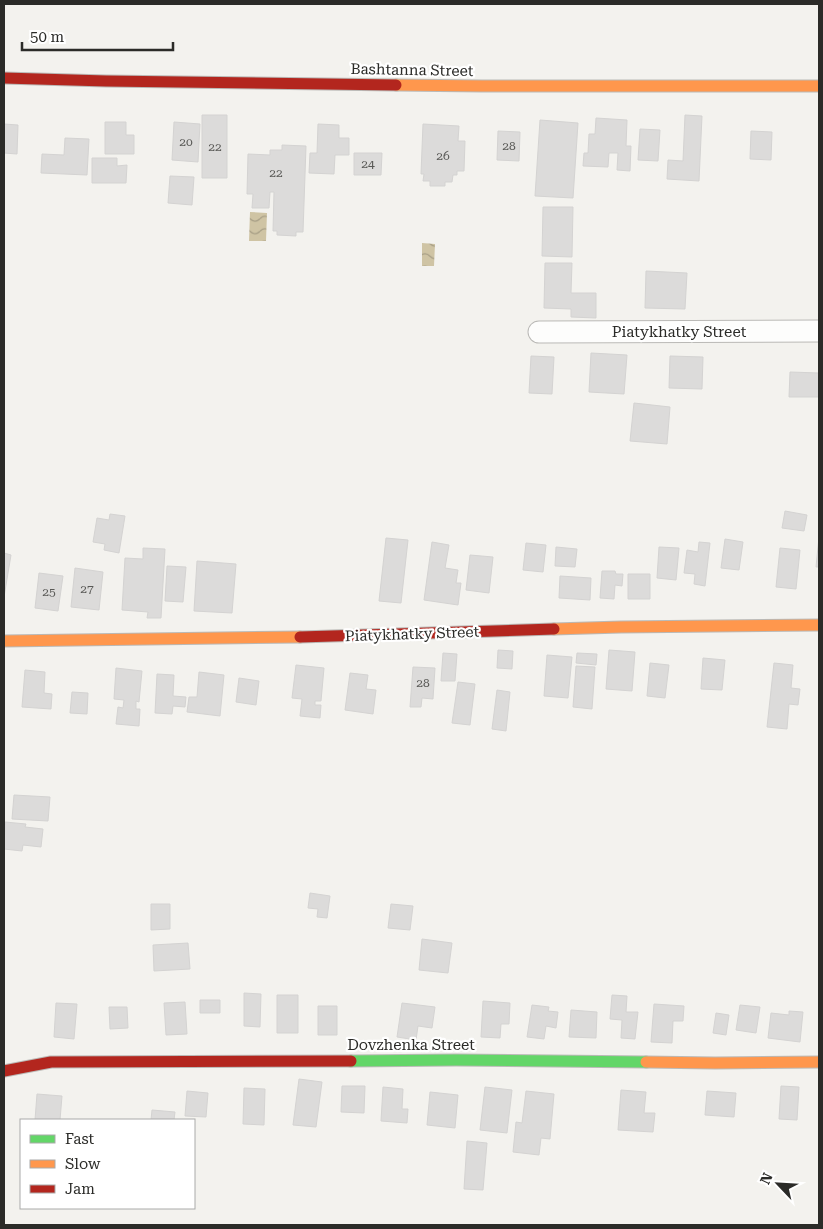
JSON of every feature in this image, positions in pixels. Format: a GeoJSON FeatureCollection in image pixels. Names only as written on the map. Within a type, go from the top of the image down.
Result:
{"type":"FeatureCollection","features":[{"type":"Feature","properties":{"kind":"street","name":"Bashtanna Street"},"geometry":{"type":"LineString","coordinates":[[4,78],[482,86],[819,86]]}},
{"type":"Feature","properties":{"kind":"street","name":"Piatykhatky Street"},"geometry":{"type":"LineString","coordinates":[[539,332],[819,331]]}},
{"type":"Feature","properties":{"kind":"street","name":"Piatykhatky Street"},"geometry":{"type":"LineString","coordinates":[[4,641],[342,637],[621,627],[819,625]]}},
{"type":"Feature","properties":{"kind":"street","name":"Dovzhenka Street"},"geometry":{"type":"LineString","coordinates":[[4,1071],[51,1062],[456,1060],[715,1063],[819,1062]]}},
{"type":"Feature","properties":{"kind":"water"},"geometry":{"type":"Polygon","coordinates":[[[250,212],[267,213],[266,241],[249,241],[250,212]]]}},
{"type":"Feature","properties":{"kind":"water"},"geometry":{"type":"Polygon","coordinates":[[[422,243],[435,244],[434,266],[422,266],[422,243]]]}},
{"type":"Feature","properties":{"kind":"building"},"geometry":{"type":"Polygon","coordinates":[[[202,115],[227,115],[227,178],[202,178],[202,115]]]}},
{"type":"Feature","properties":{"kind":"building"},"geometry":{"type":"Polygon","coordinates":[[[685,115],[702,116],[699,181],[667,179],[668,160],[683,161],[685,115]]]}},
{"type":"Feature","properties":{"kind":"building"},"geometry":{"type":"Polygon","coordinates":[[[596,118],[627,120],[626,146],[631,146],[630,171],[617,170],[618,153],[609,153],[608,167],[583,166],[584,153],[588,153],[589,134],[595,134],[596,118]]]}},
{"type":"Feature","properties":{"kind":"building"},"geometry":{"type":"Polygon","coordinates":[[[540,120],[578,123],[573,198],[535,196],[540,120]]]}},
{"type":"Feature","properties":{"kind":"building"},"geometry":{"type":"Polygon","coordinates":[[[105,122],[126,122],[126,135],[134,135],[134,154],[105,154],[105,122]]]}},
{"type":"Feature","properties":{"kind":"building"},"geometry":{"type":"Polygon","coordinates":[[[174,122],[200,124],[198,162],[172,160],[174,122]]]}},
{"type":"Feature","properties":{"kind":"building"},"geometry":{"type":"Polygon","coordinates":[[[4,124],[18,125],[17,154],[4,153],[4,124]]]}},
{"type":"Feature","properties":{"kind":"building"},"geometry":{"type":"Polygon","coordinates":[[[318,124],[339,125],[339,138],[349,138],[349,155],[335,155],[334,174],[309,173],[310,153],[317,153],[318,124]]]}},
{"type":"Feature","properties":{"kind":"building"},"geometry":{"type":"Polygon","coordinates":[[[423,124],[459,126],[458,141],[465,141],[464,171],[457,171],[457,175],[453,175],[452,182],[445,182],[445,186],[430,186],[430,181],[423,181],[424,174],[421,174],[423,124]]]}},
{"type":"Feature","properties":{"kind":"building"},"geometry":{"type":"Polygon","coordinates":[[[640,129],[660,130],[658,161],[638,160],[640,129]]]}},
{"type":"Feature","properties":{"kind":"building"},"geometry":{"type":"Polygon","coordinates":[[[498,131],[520,132],[519,161],[497,160],[498,131]]]}},
{"type":"Feature","properties":{"kind":"building"},"geometry":{"type":"Polygon","coordinates":[[[751,131],[772,132],[771,160],[750,159],[751,131]]]}},
{"type":"Feature","properties":{"kind":"building"},"geometry":{"type":"Polygon","coordinates":[[[65,138],[89,139],[87,175],[41,173],[42,154],[64,155],[65,138]]]}},
{"type":"Feature","properties":{"kind":"building"},"geometry":{"type":"Polygon","coordinates":[[[282,145],[306,146],[303,232],[296,232],[296,236],[277,235],[277,231],[273,231],[274,192],[270,192],[269,208],[252,208],[253,194],[247,194],[248,154],[270,155],[270,150],[282,150],[282,145]]]}},
{"type":"Feature","properties":{"kind":"building"},"geometry":{"type":"Polygon","coordinates":[[[354,153],[382,153],[381,175],[354,175],[354,153]]]}},
{"type":"Feature","properties":{"kind":"building"},"geometry":{"type":"Polygon","coordinates":[[[92,158],[117,158],[117,166],[127,165],[126,183],[92,183],[92,158]]]}},
{"type":"Feature","properties":{"kind":"building"},"geometry":{"type":"Polygon","coordinates":[[[170,176],[194,177],[192,205],[168,203],[170,176]]]}},
{"type":"Feature","properties":{"kind":"building"},"geometry":{"type":"Polygon","coordinates":[[[543,207],[573,207],[572,257],[542,256],[543,207]]]}},
{"type":"Feature","properties":{"kind":"building"},"geometry":{"type":"Polygon","coordinates":[[[545,263],[572,263],[571,293],[596,293],[596,318],[571,317],[571,309],[544,308],[545,263]]]}},
{"type":"Feature","properties":{"kind":"building"},"geometry":{"type":"Polygon","coordinates":[[[646,271],[687,273],[685,309],[645,308],[646,271]]]}},
{"type":"Feature","properties":{"kind":"building"},"geometry":{"type":"Polygon","coordinates":[[[591,353],[627,355],[624,394],[589,392],[591,353]]]}},
{"type":"Feature","properties":{"kind":"building"},"geometry":{"type":"Polygon","coordinates":[[[531,356],[554,357],[552,394],[529,393],[531,356]]]}},
{"type":"Feature","properties":{"kind":"building"},"geometry":{"type":"Polygon","coordinates":[[[670,356],[703,357],[702,389],[669,388],[670,356]]]}},
{"type":"Feature","properties":{"kind":"building"},"geometry":{"type":"Polygon","coordinates":[[[790,372],[819,373],[819,397],[789,397],[790,372]]]}},
{"type":"Feature","properties":{"kind":"building"},"geometry":{"type":"Polygon","coordinates":[[[634,403],[670,407],[667,444],[630,441],[634,403]]]}},
{"type":"Feature","properties":{"kind":"building"},"geometry":{"type":"Polygon","coordinates":[[[785,511],[807,515],[804,531],[782,528],[785,511]]]}},
{"type":"Feature","properties":{"kind":"building"},"geometry":{"type":"Polygon","coordinates":[[[110,514],[125,516],[119,553],[104,550],[105,544],[93,542],[97,518],[109,520],[110,514]]]}},
{"type":"Feature","properties":{"kind":"building"},"geometry":{"type":"Polygon","coordinates":[[[819,537],[819,567],[816,567],[819,537]]]}},
{"type":"Feature","properties":{"kind":"building"},"geometry":{"type":"Polygon","coordinates":[[[386,538],[408,540],[401,603],[379,601],[386,538]]]}},
{"type":"Feature","properties":{"kind":"building"},"geometry":{"type":"Polygon","coordinates":[[[725,539],[743,542],[739,570],[721,568],[725,539]]]}},
{"type":"Feature","properties":{"kind":"building"},"geometry":{"type":"Polygon","coordinates":[[[432,542],[449,545],[445,568],[458,570],[456,583],[461,583],[458,605],[424,600],[432,542]]]}},
{"type":"Feature","properties":{"kind":"building"},"geometry":{"type":"Polygon","coordinates":[[[699,542],[710,543],[705,586],[694,584],[695,574],[684,573],[687,550],[698,552],[699,542]]]}},
{"type":"Feature","properties":{"kind":"building"},"geometry":{"type":"Polygon","coordinates":[[[526,543],[546,545],[543,572],[523,570],[526,543]]]}},
{"type":"Feature","properties":{"kind":"building"},"geometry":{"type":"Polygon","coordinates":[[[556,547],[577,549],[575,567],[555,566],[556,547]]]}},
{"type":"Feature","properties":{"kind":"building"},"geometry":{"type":"Polygon","coordinates":[[[659,547],[679,548],[676,580],[657,578],[659,547]]]}},
{"type":"Feature","properties":{"kind":"building"},"geometry":{"type":"Polygon","coordinates":[[[143,548],[165,549],[161,618],[147,618],[148,612],[122,610],[125,558],[143,559],[143,548]]]}},
{"type":"Feature","properties":{"kind":"building"},"geometry":{"type":"Polygon","coordinates":[[[780,548],[800,550],[796,589],[776,587],[780,548]]]}},
{"type":"Feature","properties":{"kind":"building"},"geometry":{"type":"Polygon","coordinates":[[[4,553],[11,555],[4,597],[4,553]]]}},
{"type":"Feature","properties":{"kind":"building"},"geometry":{"type":"Polygon","coordinates":[[[470,555],[493,557],[489,593],[466,590],[470,555]]]}},
{"type":"Feature","properties":{"kind":"building"},"geometry":{"type":"Polygon","coordinates":[[[197,561],[236,564],[232,613],[194,611],[197,561]]]}},
{"type":"Feature","properties":{"kind":"building"},"geometry":{"type":"Polygon","coordinates":[[[167,566],[186,567],[183,602],[165,601],[167,566]]]}},
{"type":"Feature","properties":{"kind":"building"},"geometry":{"type":"Polygon","coordinates":[[[75,568],[103,572],[99,610],[71,607],[75,568]]]}},
{"type":"Feature","properties":{"kind":"building"},"geometry":{"type":"Polygon","coordinates":[[[602,571],[615,571],[616,574],[623,574],[622,586],[615,585],[614,599],[600,598],[602,571]]]}},
{"type":"Feature","properties":{"kind":"building"},"geometry":{"type":"Polygon","coordinates":[[[39,573],[63,576],[58,611],[35,608],[39,573]]]}},
{"type":"Feature","properties":{"kind":"building"},"geometry":{"type":"Polygon","coordinates":[[[628,574],[650,574],[650,599],[628,599],[628,574]]]}},
{"type":"Feature","properties":{"kind":"building"},"geometry":{"type":"Polygon","coordinates":[[[560,576],[591,578],[590,600],[559,598],[560,576]]]}},
{"type":"Feature","properties":{"kind":"building"},"geometry":{"type":"Polygon","coordinates":[[[498,650],[513,651],[512,669],[497,668],[498,650]]]}},
{"type":"Feature","properties":{"kind":"building"},"geometry":{"type":"Polygon","coordinates":[[[609,650],[635,652],[632,691],[606,689],[609,650]]]}},
{"type":"Feature","properties":{"kind":"building"},"geometry":{"type":"Polygon","coordinates":[[[443,653],[457,654],[455,681],[441,681],[443,653]]]}},
{"type":"Feature","properties":{"kind":"building"},"geometry":{"type":"Polygon","coordinates":[[[577,653],[597,654],[596,665],[576,663],[577,653]]]}},
{"type":"Feature","properties":{"kind":"building"},"geometry":{"type":"Polygon","coordinates":[[[547,655],[572,657],[568,698],[544,696],[547,655]]]}},
{"type":"Feature","properties":{"kind":"building"},"geometry":{"type":"Polygon","coordinates":[[[703,658],[725,660],[722,690],[701,689],[703,658]]]}},
{"type":"Feature","properties":{"kind":"building"},"geometry":{"type":"Polygon","coordinates":[[[650,663],[669,665],[665,698],[647,696],[650,663]]]}},
{"type":"Feature","properties":{"kind":"building"},"geometry":{"type":"Polygon","coordinates":[[[774,663],[793,665],[791,688],[800,689],[798,705],[789,704],[787,729],[767,727],[774,663]]]}},
{"type":"Feature","properties":{"kind":"building"},"geometry":{"type":"Polygon","coordinates":[[[296,665],[324,668],[321,701],[315,701],[315,705],[321,705],[320,718],[300,716],[302,699],[292,698],[296,665]]]}},
{"type":"Feature","properties":{"kind":"building"},"geometry":{"type":"Polygon","coordinates":[[[576,666],[595,667],[592,709],[573,707],[576,666]]]}},
{"type":"Feature","properties":{"kind":"building"},"geometry":{"type":"Polygon","coordinates":[[[413,667],[435,668],[433,699],[422,698],[421,707],[410,707],[413,667]]]}},
{"type":"Feature","properties":{"kind":"building"},"geometry":{"type":"Polygon","coordinates":[[[116,668],[142,671],[139,702],[136,701],[136,709],[140,709],[139,726],[116,724],[118,707],[123,708],[124,700],[114,699],[116,668]]]}},
{"type":"Feature","properties":{"kind":"building"},"geometry":{"type":"Polygon","coordinates":[[[25,670],[45,672],[44,693],[52,694],[51,709],[22,707],[25,670]]]}},
{"type":"Feature","properties":{"kind":"building"},"geometry":{"type":"Polygon","coordinates":[[[199,672],[224,675],[220,716],[187,712],[189,697],[197,697],[199,672]]]}},
{"type":"Feature","properties":{"kind":"building"},"geometry":{"type":"Polygon","coordinates":[[[350,673],[368,675],[366,689],[376,690],[373,714],[345,710],[350,673]]]}},
{"type":"Feature","properties":{"kind":"building"},"geometry":{"type":"Polygon","coordinates":[[[157,674],[174,675],[173,696],[186,697],[185,707],[173,706],[172,714],[155,713],[157,674]]]}},
{"type":"Feature","properties":{"kind":"building"},"geometry":{"type":"Polygon","coordinates":[[[239,678],[259,681],[256,705],[236,702],[239,678]]]}},
{"type":"Feature","properties":{"kind":"building"},"geometry":{"type":"Polygon","coordinates":[[[458,682],[475,684],[470,725],[452,723],[458,682]]]}},
{"type":"Feature","properties":{"kind":"building"},"geometry":{"type":"Polygon","coordinates":[[[497,690],[510,692],[506,731],[492,729],[497,690]]]}},
{"type":"Feature","properties":{"kind":"building"},"geometry":{"type":"Polygon","coordinates":[[[72,692],[88,693],[87,714],[70,713],[72,692]]]}},
{"type":"Feature","properties":{"kind":"building"},"geometry":{"type":"Polygon","coordinates":[[[14,795],[50,797],[48,821],[12,819],[14,795]]]}},
{"type":"Feature","properties":{"kind":"building"},"geometry":{"type":"Polygon","coordinates":[[[5,822],[26,824],[25,827],[43,829],[41,847],[23,845],[22,851],[4,849],[5,822]]]}},
{"type":"Feature","properties":{"kind":"building"},"geometry":{"type":"Polygon","coordinates":[[[310,893],[330,896],[327,918],[317,917],[318,909],[308,908],[310,893]]]}},
{"type":"Feature","properties":{"kind":"building"},"geometry":{"type":"Polygon","coordinates":[[[151,904],[170,904],[170,929],[151,930],[151,904]]]}},
{"type":"Feature","properties":{"kind":"building"},"geometry":{"type":"Polygon","coordinates":[[[391,904],[413,906],[410,930],[388,928],[391,904]]]}},
{"type":"Feature","properties":{"kind":"building"},"geometry":{"type":"Polygon","coordinates":[[[422,939],[452,943],[448,973],[419,970],[422,939]]]}},
{"type":"Feature","properties":{"kind":"building"},"geometry":{"type":"Polygon","coordinates":[[[188,943],[190,969],[154,971],[153,945],[188,943]]]}},
{"type":"Feature","properties":{"kind":"building"},"geometry":{"type":"Polygon","coordinates":[[[244,993],[261,994],[260,1027],[244,1026],[244,993]]]}},
{"type":"Feature","properties":{"kind":"building"},"geometry":{"type":"Polygon","coordinates":[[[277,995],[298,995],[298,1033],[277,1033],[277,995]]]}},
{"type":"Feature","properties":{"kind":"building"},"geometry":{"type":"Polygon","coordinates":[[[612,995],[627,996],[626,1012],[638,1012],[635,1039],[621,1038],[622,1020],[610,1019],[612,995]]]}},
{"type":"Feature","properties":{"kind":"building"},"geometry":{"type":"Polygon","coordinates":[[[200,1000],[220,1000],[220,1013],[200,1013],[200,1000]]]}},
{"type":"Feature","properties":{"kind":"building"},"geometry":{"type":"Polygon","coordinates":[[[483,1001],[510,1003],[509,1024],[501,1024],[500,1038],[481,1037],[483,1001]]]}},
{"type":"Feature","properties":{"kind":"building"},"geometry":{"type":"Polygon","coordinates":[[[185,1002],[187,1034],[166,1035],[164,1003],[185,1002]]]}},
{"type":"Feature","properties":{"kind":"building"},"geometry":{"type":"Polygon","coordinates":[[[56,1003],[77,1004],[74,1039],[54,1037],[56,1003]]]}},
{"type":"Feature","properties":{"kind":"building"},"geometry":{"type":"Polygon","coordinates":[[[402,1003],[435,1007],[432,1028],[418,1026],[416,1040],[397,1037],[402,1003]]]}},
{"type":"Feature","properties":{"kind":"building"},"geometry":{"type":"Polygon","coordinates":[[[654,1004],[684,1006],[683,1021],[673,1021],[672,1043],[651,1042],[654,1004]]]}},
{"type":"Feature","properties":{"kind":"building"},"geometry":{"type":"Polygon","coordinates":[[[532,1005],[549,1007],[548,1011],[558,1012],[556,1028],[546,1026],[544,1039],[527,1037],[532,1005]]]}},
{"type":"Feature","properties":{"kind":"building"},"geometry":{"type":"Polygon","coordinates":[[[740,1005],[760,1007],[756,1033],[736,1030],[740,1005]]]}},
{"type":"Feature","properties":{"kind":"building"},"geometry":{"type":"Polygon","coordinates":[[[318,1006],[337,1006],[337,1035],[318,1035],[318,1006]]]}},
{"type":"Feature","properties":{"kind":"building"},"geometry":{"type":"Polygon","coordinates":[[[109,1007],[127,1007],[128,1028],[110,1029],[109,1007]]]}},
{"type":"Feature","properties":{"kind":"building"},"geometry":{"type":"Polygon","coordinates":[[[571,1010],[597,1012],[596,1038],[569,1037],[571,1010]]]}},
{"type":"Feature","properties":{"kind":"building"},"geometry":{"type":"Polygon","coordinates":[[[789,1011],[803,1012],[800,1042],[768,1038],[771,1013],[789,1015],[789,1011]]]}},
{"type":"Feature","properties":{"kind":"building"},"geometry":{"type":"Polygon","coordinates":[[[716,1013],[729,1015],[726,1035],[713,1033],[716,1013]]]}},
{"type":"Feature","properties":{"kind":"building"},"geometry":{"type":"Polygon","coordinates":[[[299,1079],[322,1082],[316,1127],[293,1125],[299,1079]]]}},
{"type":"Feature","properties":{"kind":"building"},"geometry":{"type":"Polygon","coordinates":[[[342,1086],[365,1086],[364,1113],[341,1112],[342,1086]]]}},
{"type":"Feature","properties":{"kind":"building"},"geometry":{"type":"Polygon","coordinates":[[[781,1086],[799,1087],[797,1120],[779,1119],[781,1086]]]}},
{"type":"Feature","properties":{"kind":"building"},"geometry":{"type":"Polygon","coordinates":[[[383,1087],[403,1089],[402,1109],[408,1109],[407,1123],[381,1121],[383,1087]]]}},
{"type":"Feature","properties":{"kind":"building"},"geometry":{"type":"Polygon","coordinates":[[[485,1087],[512,1090],[507,1133],[480,1130],[485,1087]]]}},
{"type":"Feature","properties":{"kind":"building"},"geometry":{"type":"Polygon","coordinates":[[[244,1088],[265,1089],[264,1125],[243,1124],[244,1088]]]}},
{"type":"Feature","properties":{"kind":"building"},"geometry":{"type":"Polygon","coordinates":[[[621,1090],[646,1092],[644,1113],[655,1113],[653,1132],[618,1130],[621,1090]]]}},
{"type":"Feature","properties":{"kind":"building"},"geometry":{"type":"Polygon","coordinates":[[[187,1091],[208,1093],[206,1117],[185,1116],[187,1091]]]}},
{"type":"Feature","properties":{"kind":"building"},"geometry":{"type":"Polygon","coordinates":[[[526,1091],[554,1094],[550,1139],[541,1138],[539,1155],[513,1152],[516,1122],[522,1123],[526,1091]]]}},
{"type":"Feature","properties":{"kind":"building"},"geometry":{"type":"Polygon","coordinates":[[[707,1091],[736,1093],[734,1117],[705,1115],[707,1091]]]}},
{"type":"Feature","properties":{"kind":"building"},"geometry":{"type":"Polygon","coordinates":[[[430,1092],[458,1095],[455,1128],[427,1125],[430,1092]]]}},
{"type":"Feature","properties":{"kind":"building"},"geometry":{"type":"Polygon","coordinates":[[[37,1094],[62,1096],[60,1119],[35,1119],[37,1094]]]}},
{"type":"Feature","properties":{"kind":"building"},"geometry":{"type":"Polygon","coordinates":[[[152,1110],[175,1112],[174,1119],[151,1119],[152,1110]]]}},
{"type":"Feature","properties":{"kind":"building"},"geometry":{"type":"Polygon","coordinates":[[[467,1141],[487,1143],[483,1190],[464,1189],[467,1141]]]}},
{"type":"Feature","properties":{"kind":"traffic: fast"},"geometry":{"type":"LineString","coordinates":[[351,1061],[646,1062]]}},
{"type":"Feature","properties":{"kind":"traffic: slow"},"geometry":{"type":"LineString","coordinates":[[396,85],[819,86]]}},
{"type":"Feature","properties":{"kind":"traffic: slow"},"geometry":{"type":"LineString","coordinates":[[554,629],[819,625]]}},
{"type":"Feature","properties":{"kind":"traffic: slow"},"geometry":{"type":"LineString","coordinates":[[4,641],[300,637]]}},
{"type":"Feature","properties":{"kind":"traffic: slow"},"geometry":{"type":"LineString","coordinates":[[646,1062],[819,1062]]}},
{"type":"Feature","properties":{"kind":"traffic: jam"},"geometry":{"type":"LineString","coordinates":[[4,78],[396,85]]}},
{"type":"Feature","properties":{"kind":"traffic: jam"},"geometry":{"type":"LineString","coordinates":[[300,637],[554,629]]}},
{"type":"Feature","properties":{"kind":"traffic: jam"},"geometry":{"type":"LineString","coordinates":[[4,1071],[51,1062],[351,1061]]}}]}
